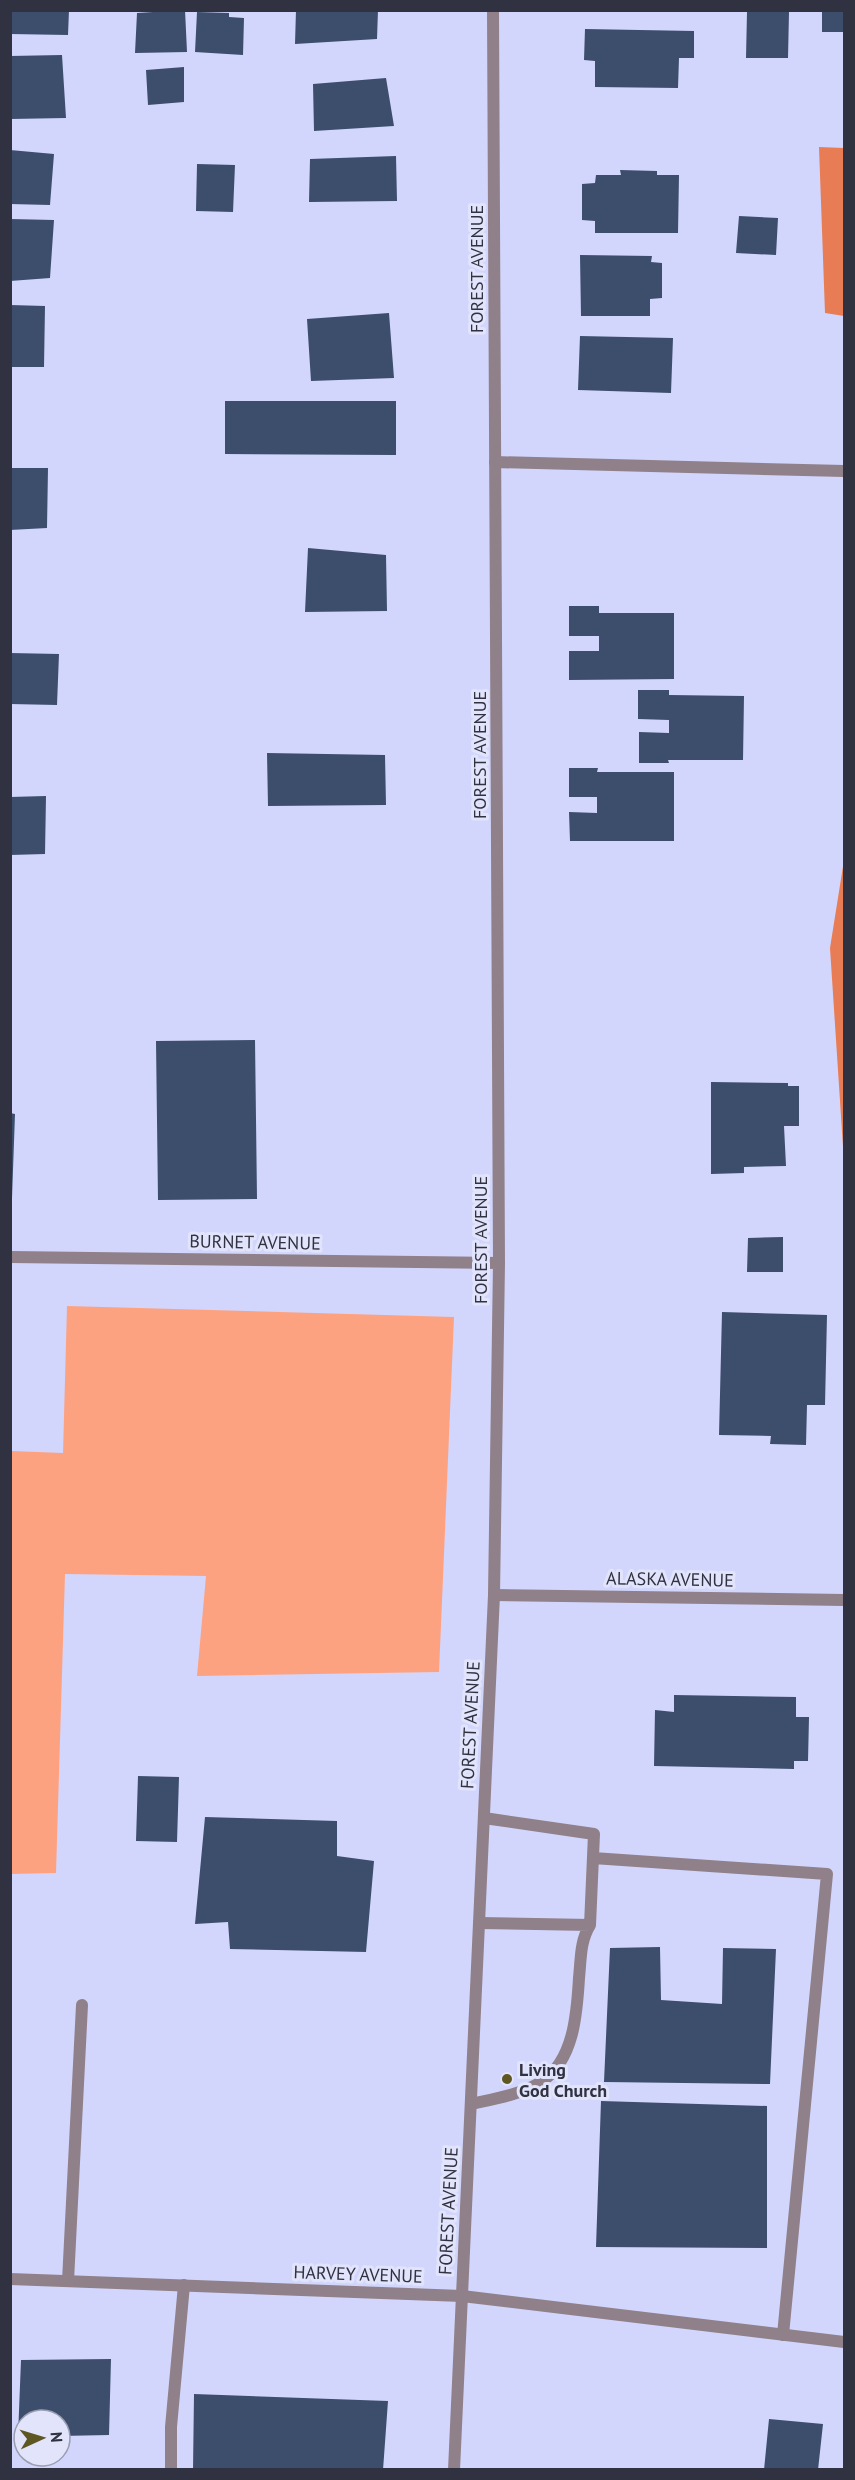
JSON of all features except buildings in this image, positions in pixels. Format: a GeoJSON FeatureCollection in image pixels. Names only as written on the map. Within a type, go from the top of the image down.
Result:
{"type":"FeatureCollection","features":[{"type":"Feature","properties":{"kind":"street","name":"FOREST AVENUE"},"geometry":{"type":"LineString","coordinates":[[454,2469],[494,1595],[499,1263],[493,10]]}},
{"type":"Feature","properties":{"kind":"street"},"geometry":{"type":"LineString","coordinates":[[495,462],[844,471]]}},
{"type":"Feature","properties":{"kind":"street","name":"BURNET AVENUE"},"geometry":{"type":"LineString","coordinates":[[10,1257],[499,1263]]}},
{"type":"Feature","properties":{"kind":"street","name":"ALASKA AVENUE"},"geometry":{"type":"LineString","coordinates":[[494,1595],[844,1600]]}},
{"type":"Feature","properties":{"kind":"street"},"geometry":{"type":"LineString","coordinates":[[471,2104],[519,2092],[542,2082],[558,2065],[569,2044],[578,2001],[583,1936],[590,1925],[594,1834],[484,1818]]}},
{"type":"Feature","properties":{"kind":"street"},"geometry":{"type":"LineString","coordinates":[[593,1858],[827,1874],[783,2335]]}},
{"type":"Feature","properties":{"kind":"street"},"geometry":{"type":"LineString","coordinates":[[479,1923],[590,1925]]}},
{"type":"Feature","properties":{"kind":"street"},"geometry":{"type":"LineString","coordinates":[[68,2281],[82,2005]]}},
{"type":"Feature","properties":{"kind":"street","name":"HARVEY AVENUE"},"geometry":{"type":"LineString","coordinates":[[10,2278],[462,2296],[844,2342]]}},
{"type":"Feature","properties":{"kind":"street"},"geometry":{"type":"LineString","coordinates":[[171,2469],[171,2427],[184,2285]]}},
{"type":"Feature","properties":{"kind":"shaded area"},"geometry":{"type":"Polygon","coordinates":[[[819,147],[844,148],[844,316],[825,313],[819,147]]]}},
{"type":"Feature","properties":{"kind":"shaded area"},"geometry":{"type":"Polygon","coordinates":[[[844,860],[844,1162],[830,948],[844,860]]]}},
{"type":"Feature","properties":{"kind":"shaded area"},"geometry":{"type":"Polygon","coordinates":[[[67,1306],[454,1317],[439,1672],[197,1676],[206,1576],[65,1574],[56,1873],[11,1874],[11,1451],[63,1453],[67,1306]]]}},
{"type":"Feature","properties":{"kind":"place","name":"Living God Church"},"geometry":{"type":"Point","coordinates":[507,2079]}}]}
